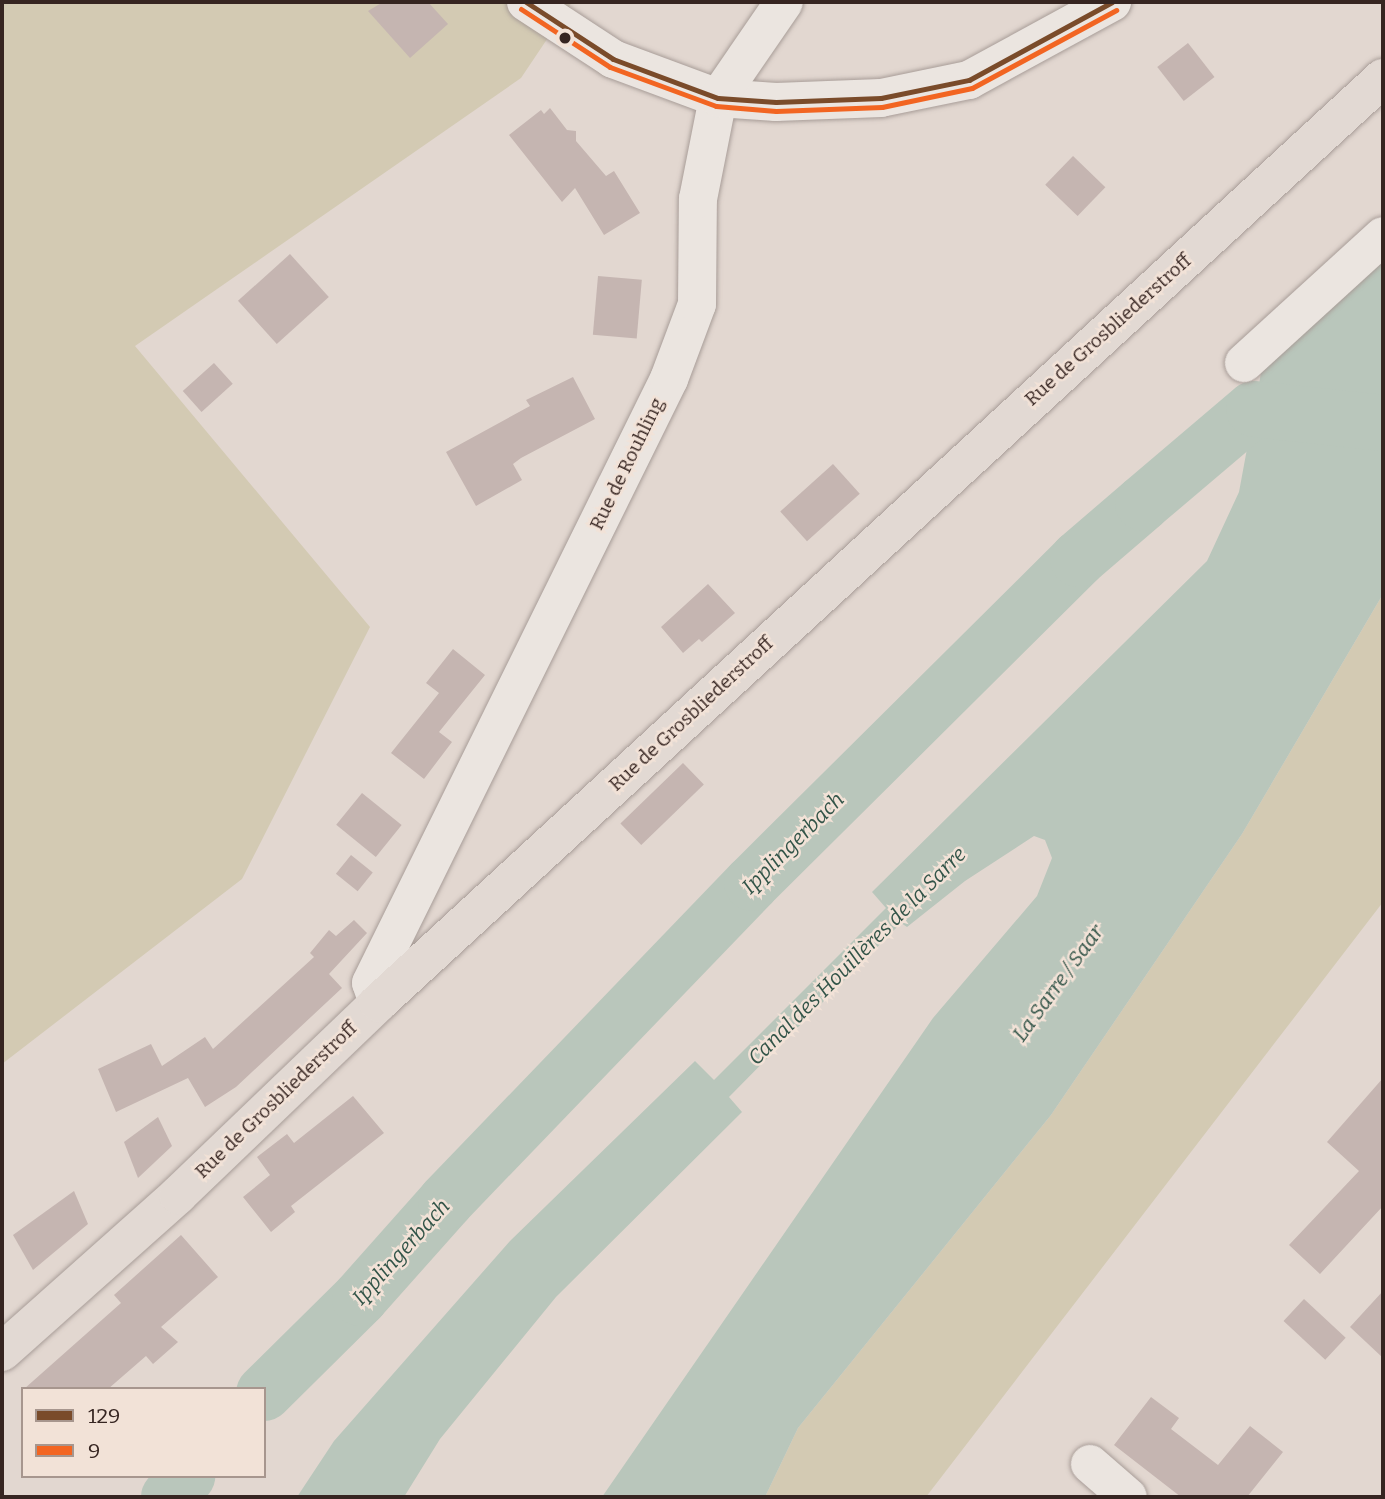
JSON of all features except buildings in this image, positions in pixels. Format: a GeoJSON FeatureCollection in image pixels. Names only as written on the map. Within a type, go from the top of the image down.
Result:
{"type":"FeatureCollection","features":[{"type":"Feature","properties":{"kind":"main road","name":"Rue de Grosbliederstroff"},"geometry":{"type":"LineString","coordinates":[[2,1352],[178,1195],[378,1003],[1383,78]]}},
{"type":"Feature","properties":{"kind":"street"},"geometry":{"type":"LineString","coordinates":[[526,2],[613,59],[719,98],[776,102],[881,98],[969,80],[1112,2]]}},
{"type":"Feature","properties":{"kind":"street"},"geometry":{"type":"LineString","coordinates":[[719,98],[783,2]]}},
{"type":"Feature","properties":{"kind":"street","name":"Rue de Rouhling"},"geometry":{"type":"LineString","coordinates":[[378,1003],[371,983],[669,379],[697,304],[698,199],[719,98]]}},
{"type":"Feature","properties":{"kind":"street"},"geometry":{"type":"LineString","coordinates":[[1244,363],[1383,236]]}},
{"type":"Feature","properties":{"kind":"street"},"geometry":{"type":"LineString","coordinates":[[1090,1464],[1128,1497]]}},
{"type":"Feature","properties":{"kind":"shaded area"},"geometry":{"type":"Polygon","coordinates":[[[2,2],[572,2],[521,78],[135,346],[370,627],[242,879],[2,1064],[2,2]]]}},
{"type":"Feature","properties":{"kind":"shaded area"},"geometry":{"type":"Polygon","coordinates":[[[1383,594],[1383,902],[926,1497],[765,1497],[798,1428],[1051,1115],[1242,834],[1383,594]]]}},
{"type":"Feature","properties":{"kind":"water"},"geometry":{"type":"Polygon","coordinates":[[[1383,261],[1383,594],[1242,834],[1051,1115],[798,1428],[765,1497],[602,1497],[933,1018],[1037,896],[1052,858],[1045,840],[1034,836],[965,881],[907,927],[901,923],[729,1097],[742,1112],[556,1297],[440,1439],[404,1497],[297,1497],[334,1441],[510,1241],[695,1061],[714,1080],[886,908],[872,892],[1207,561],[1239,492],[1261,373],[1383,261]]]}},
{"type":"Feature","properties":{"kind":"waterway","name":"Ipplingerbach"},"geometry":{"type":"LineString","coordinates":[[266,1391],[360,1298],[446,1201],[752,883],[1078,559],[1254,409],[1383,423]]}},
{"type":"Feature","properties":{"kind":"waterway","name":"Ipplingerbach"},"geometry":{"type":"LineString","coordinates":[[169,1497],[185,1478]]}},
{"type":"Feature","properties":{"kind":"transit line","name":"129"},"geometry":{"type":"LineString","coordinates":[[526,2],[613,59],[718,98],[776,102],[881,98],[969,80],[1112,2]]}},
{"type":"Feature","properties":{"kind":"transit line","name":"9"},"geometry":{"type":"LineString","coordinates":[[521,9],[610,67],[716,106],[776,111],[882,107],[972,88],[1116,10]]}},
{"type":"Feature","properties":{"kind":"water label","name":"Canal des Houillères de la Sarre"},"geometry":{"type":"Point","coordinates":[857,956]}},
{"type":"Feature","properties":{"kind":"water label","name":"La Sarre / Saar"},"geometry":{"type":"Point","coordinates":[1058,983]}}]}
